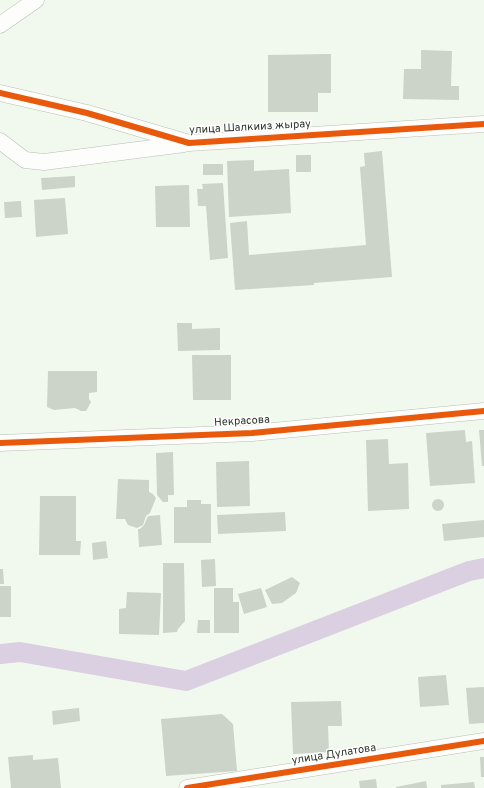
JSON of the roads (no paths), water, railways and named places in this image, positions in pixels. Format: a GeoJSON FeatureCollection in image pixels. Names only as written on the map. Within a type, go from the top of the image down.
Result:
{"type":"FeatureCollection","features":[{"type":"Feature","properties":{"kind":"street"},"geometry":{"type":"LineString","coordinates":[[0,25],[36,0]]}},
{"type":"Feature","properties":{"kind":"street","name":"улица Шалкииз жырау"},"geometry":{"type":"LineString","coordinates":[[0,93],[87,113],[190,143],[484,124]]}},
{"type":"Feature","properties":{"kind":"street"},"geometry":{"type":"LineString","coordinates":[[0,141],[25,160],[44,162],[190,143]]}},
{"type":"Feature","properties":{"kind":"street","name":"Некрасова"},"geometry":{"type":"LineString","coordinates":[[0,443],[252,433],[484,411]]}},
{"type":"Feature","properties":{"kind":"street","name":"улица Дулатова"},"geometry":{"type":"LineString","coordinates":[[187,788],[484,741]]}},
{"type":"Feature","properties":{"kind":"waterway"},"geometry":{"type":"LineString","coordinates":[[0,654],[20,652],[186,681],[469,571],[484,568]]}}]}
